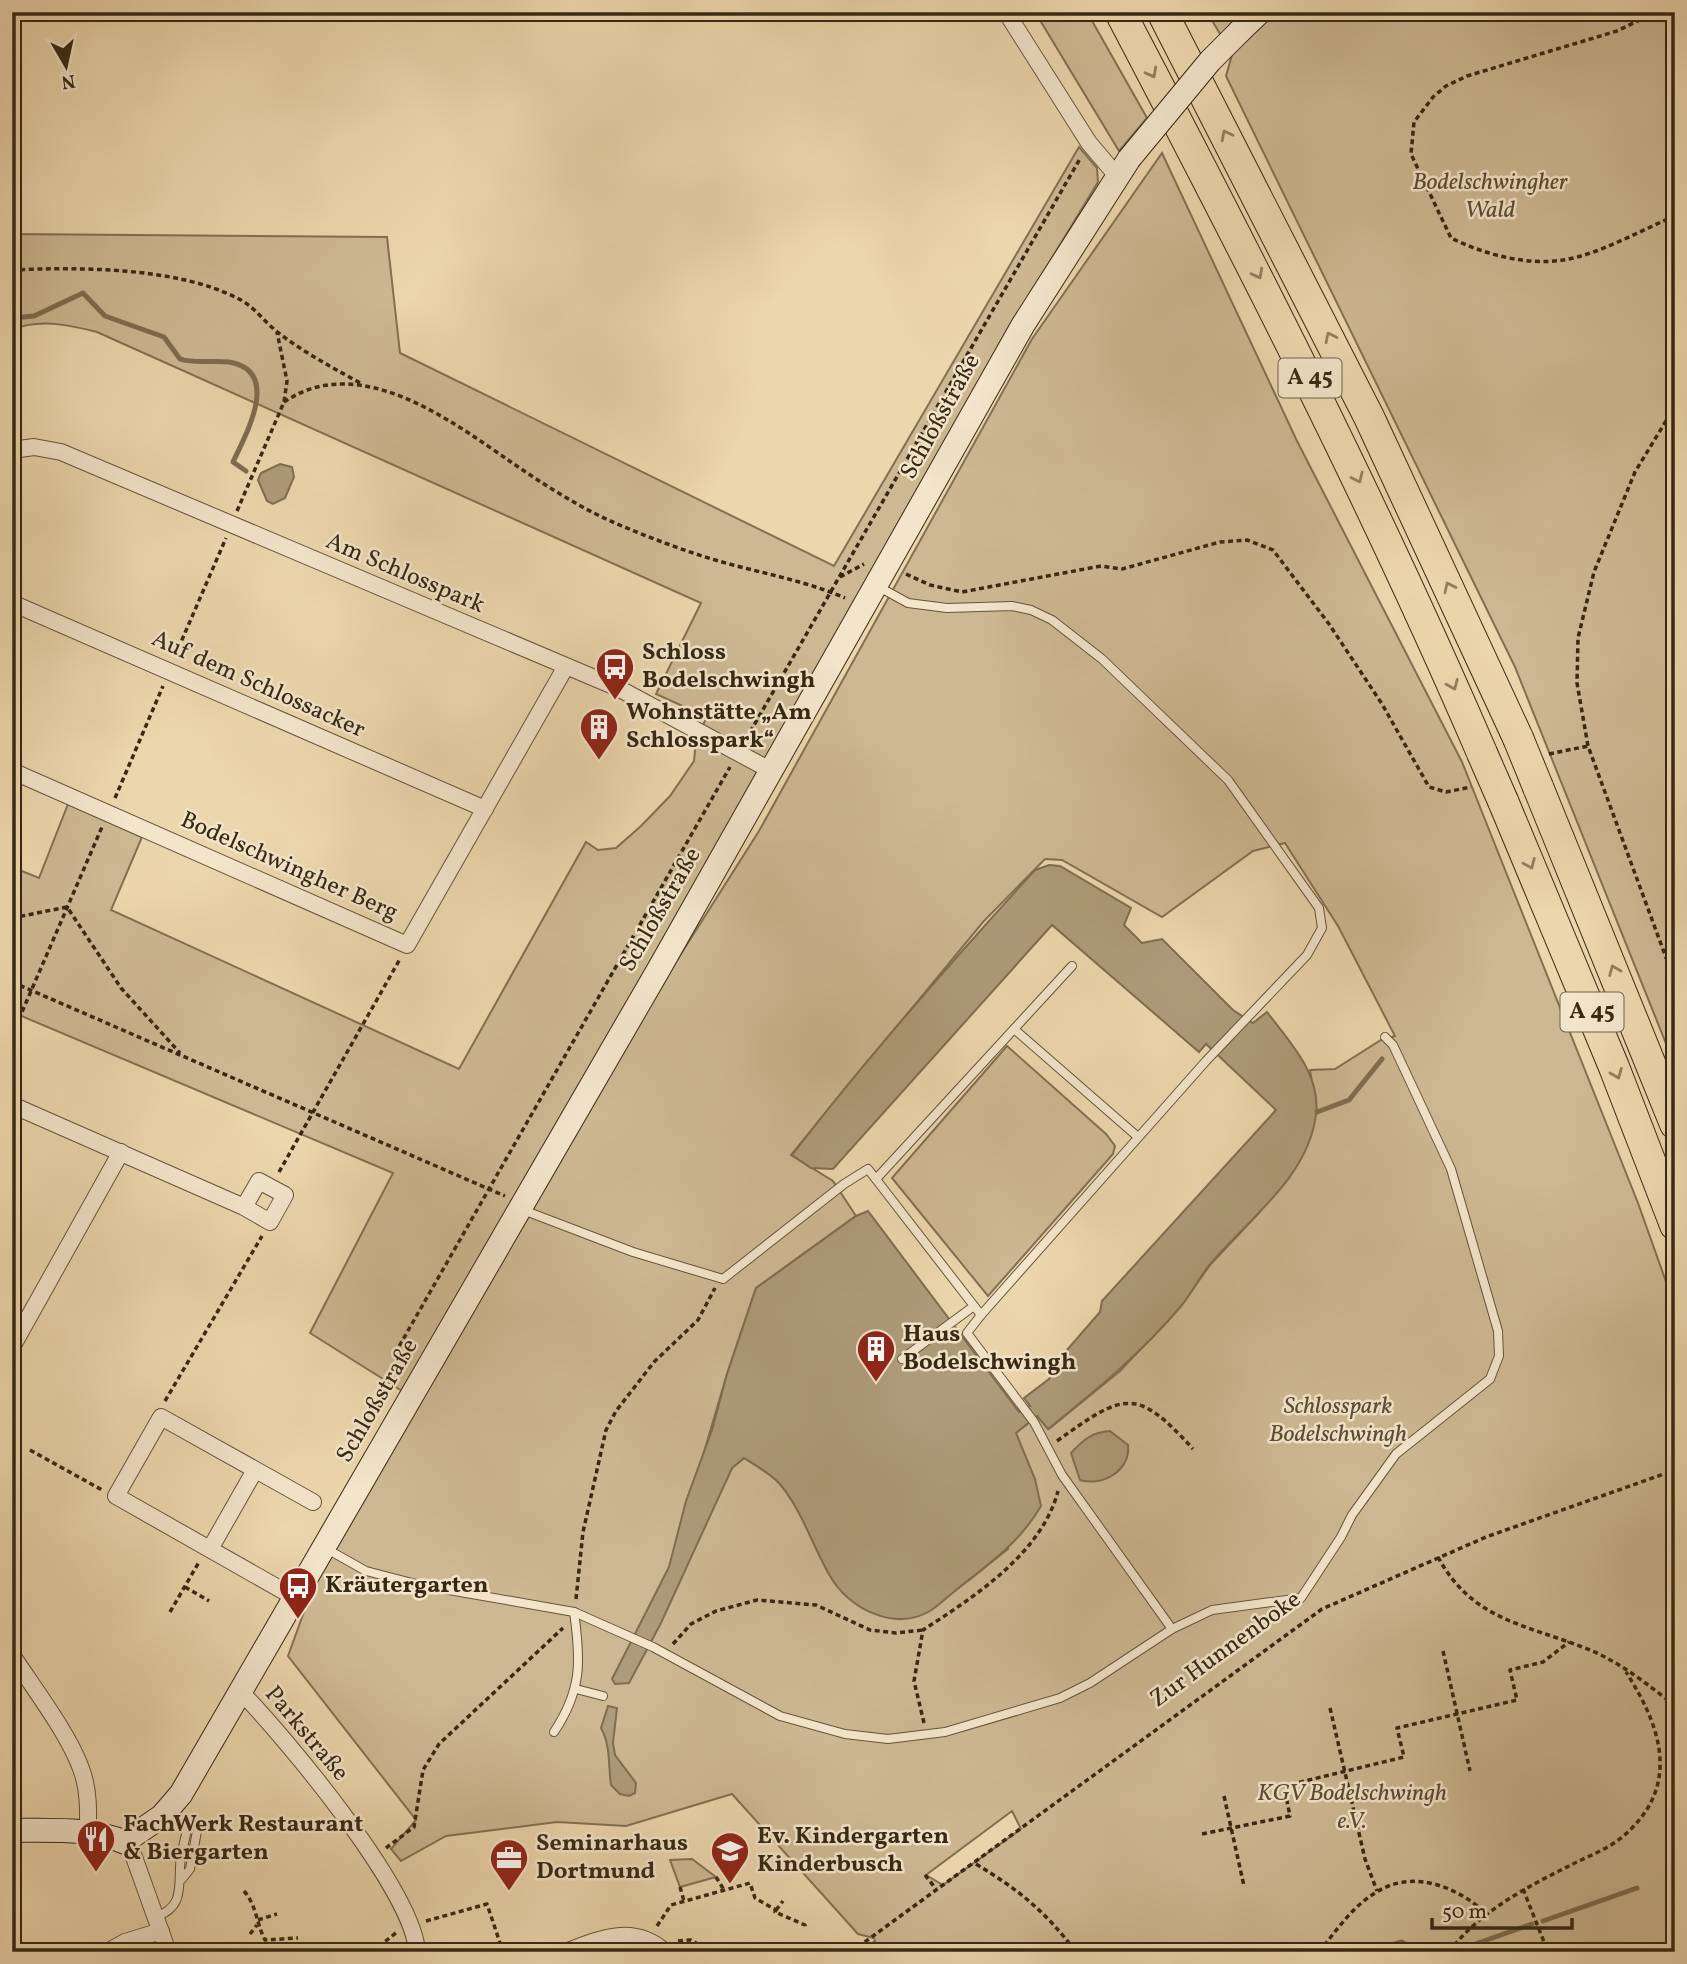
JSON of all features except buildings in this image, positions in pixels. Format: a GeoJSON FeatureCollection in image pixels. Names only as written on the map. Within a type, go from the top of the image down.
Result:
{"type":"FeatureCollection","features":[{"type":"Feature","properties":{"kind":"highway","name":"A 45"},"geometry":{"type":"LineString","coordinates":[[1120,12],[1266,290],[1419,606],[1615,1067],[1675,1225]]}},
{"type":"Feature","properties":{"kind":"highway","name":"A 45"},"geometry":{"type":"LineString","coordinates":[[1162,12],[1370,417],[1518,738],[1675,1125]]}},
{"type":"Feature","properties":{"kind":"street"},"geometry":{"type":"LineString","coordinates":[[1006,12],[1089,143],[1123,167]]}},
{"type":"Feature","properties":{"kind":"street","name":"Schloßstraße"},"geometry":{"type":"LineString","coordinates":[[124,1842],[169,1809],[240,1691],[888,566],[1023,324],[1123,167],[1185,90],[1260,12]]}},
{"type":"Feature","properties":{"kind":"street","name":"Am Schlosspark"},"geometry":{"type":"LineString","coordinates":[[12,450],[34,447],[61,452],[648,702],[686,727],[771,770]]}},
{"type":"Feature","properties":{"kind":"street","name":"Auf dem Schlossacker"},"geometry":{"type":"LineString","coordinates":[[12,603],[485,809]]}},
{"type":"Feature","properties":{"kind":"street","name":"Bodelschwingher Berg"},"geometry":{"type":"LineString","coordinates":[[12,771],[408,946],[565,668]]}},
{"type":"Feature","properties":{"kind":"street"},"geometry":{"type":"LineString","coordinates":[[12,1105],[244,1207],[270,1222],[285,1195],[259,1181],[244,1207]]}},
{"type":"Feature","properties":{"kind":"street"},"geometry":{"type":"LineString","coordinates":[[12,1347],[121,1152]]}},
{"type":"Feature","properties":{"kind":"street"},"geometry":{"type":"LineString","coordinates":[[295,1597],[116,1496],[161,1417],[313,1502]]}},
{"type":"Feature","properties":{"kind":"street"},"geometry":{"type":"LineString","coordinates":[[208,1548],[256,1470]]}},
{"type":"Feature","properties":{"kind":"street"},"geometry":{"type":"LineString","coordinates":[[12,1655],[74,1753],[84,1776],[89,1802],[88,1833]]}},
{"type":"Feature","properties":{"kind":"street","name":"Parkstraße"},"geometry":{"type":"LineString","coordinates":[[240,1691],[324,1789],[373,1857],[411,1925],[417,1952]]}},
{"type":"Feature","properties":{"kind":"street"},"geometry":{"type":"LineString","coordinates":[[12,1830],[108,1835],[124,1842],[134,1857],[169,1952]]}},
{"type":"Feature","properties":{"kind":"street"},"geometry":{"type":"LineString","coordinates":[[107,1952],[159,1924]]}},
{"type":"Feature","properties":{"kind":"street"},"geometry":{"type":"LineString","coordinates":[[566,1952],[599,1939],[639,1935],[649,1939],[664,1952]]}},
{"type":"Feature","properties":{"kind":"lane"},"geometry":{"type":"LineString","coordinates":[[876,586],[908,603],[947,608],[1012,606],[1031,610],[1052,620],[1101,659],[1228,780],[1319,908],[1322,928],[1307,955],[1138,1137],[967,1334],[1034,1422],[1062,1475],[1172,1629]]}},
{"type":"Feature","properties":{"kind":"lane"},"geometry":{"type":"LineString","coordinates":[[876,1179],[1072,966]]}},
{"type":"Feature","properties":{"kind":"lane"},"geometry":{"type":"LineString","coordinates":[[1014,1029],[1138,1137]]}},
{"type":"Feature","properties":{"kind":"lane"},"geometry":{"type":"LineString","coordinates":[[323,1548],[366,1571],[420,1585],[574,1612],[667,1654],[780,1716],[845,1734],[888,1739],[926,1735],[999,1719],[1060,1698],[1090,1684],[1172,1629],[1212,1610],[1301,1598],[1341,1538],[1352,1515],[1396,1454],[1490,1379],[1497,1366],[1500,1348],[1498,1331],[1451,1169],[1393,1045],[1385,1037]]}},
{"type":"Feature","properties":{"kind":"lane"},"geometry":{"type":"LineString","coordinates":[[521,1206],[633,1252],[723,1279],[844,1184],[868,1169],[981,1315]]}},
{"type":"Feature","properties":{"kind":"lane"},"geometry":{"type":"LineString","coordinates":[[902,1359],[974,1306]]}},
{"type":"Feature","properties":{"kind":"lane"},"geometry":{"type":"LineString","coordinates":[[554,1732],[570,1708],[579,1674],[574,1612]]}},
{"type":"Feature","properties":{"kind":"lane"},"geometry":{"type":"LineString","coordinates":[[576,1689],[603,1696]]}},
{"type":"Feature","properties":{"kind":"lane"},"geometry":{"type":"LineString","coordinates":[[159,1924],[179,1898],[181,1879],[190,1869],[197,1831],[169,1809]]}},
{"type":"Feature","properties":{"kind":"path"},"geometry":{"type":"LineString","coordinates":[[1656,12],[1618,31],[1494,68],[1446,86],[1433,97],[1414,122],[1411,153],[1451,239],[1498,254],[1545,262],[1565,260],[1675,216]]}},
{"type":"Feature","properties":{"kind":"path"},"geometry":{"type":"LineString","coordinates":[[12,270],[111,271],[186,281],[240,299],[277,332],[309,355],[366,387],[444,416],[549,486],[611,521],[696,554],[795,579],[864,607]]}},
{"type":"Feature","properties":{"kind":"path"},"geometry":{"type":"LineString","coordinates":[[12,1035],[284,402],[287,381],[277,332]]}},
{"type":"Feature","properties":{"kind":"path"},"geometry":{"type":"LineString","coordinates":[[284,402],[296,395],[326,386],[366,387]]}},
{"type":"Feature","properties":{"kind":"path"},"geometry":{"type":"LineString","coordinates":[[1675,406],[1635,472],[1594,572],[1578,638],[1577,683],[1588,746],[1675,982]]}},
{"type":"Feature","properties":{"kind":"path"},"geometry":{"type":"LineString","coordinates":[[888,566],[930,585],[962,592],[1101,566],[1122,569],[1220,542],[1247,540],[1273,550],[1329,624],[1382,704],[1429,787],[1446,792],[1470,788]]}},
{"type":"Feature","properties":{"kind":"path"},"geometry":{"type":"LineString","coordinates":[[1549,754],[1588,746]]}},
{"type":"Feature","properties":{"kind":"path"},"geometry":{"type":"LineString","coordinates":[[12,918],[68,906]]}},
{"type":"Feature","properties":{"kind":"path"},"geometry":{"type":"LineString","coordinates":[[68,906],[121,988],[182,1055]]}},
{"type":"Feature","properties":{"kind":"path"},"geometry":{"type":"LineString","coordinates":[[270,1187],[408,946]]}},
{"type":"Feature","properties":{"kind":"path"},"geometry":{"type":"LineString","coordinates":[[12,982],[521,1206]]}},
{"type":"Feature","properties":{"kind":"path"},"geometry":{"type":"LineString","coordinates":[[161,1417],[164,1403],[270,1222]]}},
{"type":"Feature","properties":{"kind":"path"},"geometry":{"type":"LineString","coordinates":[[373,1857],[414,1827],[423,1770],[439,1744],[560,1631],[574,1612],[583,1532],[606,1430],[616,1411],[654,1362],[698,1320],[708,1296],[723,1279]]}},
{"type":"Feature","properties":{"kind":"path"},"geometry":{"type":"LineString","coordinates":[[1047,1448],[1111,1407],[1133,1403],[1155,1410],[1193,1449]]}},
{"type":"Feature","properties":{"kind":"path"},"geometry":{"type":"LineString","coordinates":[[30,1450],[116,1496]]}},
{"type":"Feature","properties":{"kind":"path","name":"Zur Hunnenboke"},"geometry":{"type":"LineString","coordinates":[[851,1952],[936,1889],[976,1864],[1322,1609],[1438,1557],[1536,1518],[1675,1470]]}},
{"type":"Feature","properties":{"kind":"path"},"geometry":{"type":"LineString","coordinates":[[667,1654],[676,1637],[691,1624],[716,1611],[757,1600],[816,1605],[870,1630],[896,1633],[923,1629],[976,1592],[1035,1538],[1048,1518],[1062,1475]]}},
{"type":"Feature","properties":{"kind":"path"},"geometry":{"type":"LineString","coordinates":[[170,1612],[208,1548]]}},
{"type":"Feature","properties":{"kind":"path"},"geometry":{"type":"LineString","coordinates":[[1438,1557],[1461,1591],[1490,1613],[1603,1656],[1675,1706]]}},
{"type":"Feature","properties":{"kind":"path"},"geometry":{"type":"LineString","coordinates":[[185,1587],[209,1601]]}},
{"type":"Feature","properties":{"kind":"path"},"geometry":{"type":"LineString","coordinates":[[923,1629],[914,1681],[926,1735]]}},
{"type":"Feature","properties":{"kind":"path"},"geometry":{"type":"LineString","coordinates":[[1202,1834],[1290,1816],[1284,1786],[1404,1758],[1397,1728],[1517,1700],[1510,1670],[1543,1662],[1569,1642]]}},
{"type":"Feature","properties":{"kind":"path"},"geometry":{"type":"LineString","coordinates":[[1443,1651],[1470,1770]]}},
{"type":"Feature","properties":{"kind":"path"},"geometry":{"type":"LineString","coordinates":[[1449,1952],[1488,1915],[1523,1889],[1621,1838],[1639,1819],[1652,1796],[1660,1767],[1658,1735],[1651,1713],[1626,1672]]}},
{"type":"Feature","properties":{"kind":"path"},"geometry":{"type":"LineString","coordinates":[[1330,1708],[1365,1858],[1377,1891]]}},
{"type":"Feature","properties":{"kind":"path"},"geometry":{"type":"LineString","coordinates":[[1224,1796],[1244,1886]]}},
{"type":"Feature","properties":{"kind":"path"},"geometry":{"type":"LineString","coordinates":[[976,1864],[1019,1890],[1059,1930],[1076,1952]]}},
{"type":"Feature","properties":{"kind":"path"},"geometry":{"type":"LineString","coordinates":[[925,1875],[936,1889]]}},
{"type":"Feature","properties":{"kind":"path"},"geometry":{"type":"LineString","coordinates":[[716,1877],[724,1890]]}},
{"type":"Feature","properties":{"kind":"path"},"geometry":{"type":"LineString","coordinates":[[1319,1952],[1340,1925],[1377,1891],[1429,1881],[1469,1897],[1488,1915]]}},
{"type":"Feature","properties":{"kind":"path"},"geometry":{"type":"LineString","coordinates":[[649,1939],[671,1905],[750,1883],[755,1898],[787,1919],[788,1916],[806,1925],[805,1927]]}},
{"type":"Feature","properties":{"kind":"path"},"geometry":{"type":"LineString","coordinates":[[680,1887],[684,1901]]}},
{"type":"Feature","properties":{"kind":"path"},"geometry":{"type":"LineString","coordinates":[[1523,1889],[1548,1952]]}},
{"type":"Feature","properties":{"kind":"path"},"geometry":{"type":"LineString","coordinates":[[244,1891],[254,1902],[265,1940]]}},
{"type":"Feature","properties":{"kind":"path"},"geometry":{"type":"LineString","coordinates":[[776,1910],[783,1901]]}},
{"type":"Feature","properties":{"kind":"path"},"geometry":{"type":"LineString","coordinates":[[372,1952],[403,1927],[487,1905],[503,1952]]}},
{"type":"Feature","properties":{"kind":"path"},"geometry":{"type":"LineString","coordinates":[[250,1934],[258,1923],[277,1914]]}},
{"type":"Feature","properties":{"kind":"path"},"geometry":{"type":"LineString","coordinates":[[265,1940],[298,1938]]}},
{"type":"Feature","properties":{"kind":"path"},"geometry":{"type":"LineString","coordinates":[[261,1946],[265,1940]]}},
{"type":"Feature","properties":{"kind":"path"},"geometry":{"type":"LineString","coordinates":[[686,1940],[691,1940],[711,1952]]}},
{"type":"Feature","properties":{"kind":"green space"},"geometry":{"type":"Polygon","coordinates":[[[1035,12],[1087,12],[1147,118],[1119,151],[1035,12]]]}},
{"type":"Feature","properties":{"kind":"green space","name":"Bodelschwingher Wald"},"geometry":{"type":"Polygon","coordinates":[[[1207,12],[1675,12],[1675,1066],[1515,667],[1226,76],[1238,34],[1226,44],[1207,12]]]}},
{"type":"Feature","properties":{"kind":"green space"},"geometry":{"type":"Polygon","coordinates":[[[1079,147],[1097,168],[1098,182],[1041,276],[754,783],[528,1195],[759,831],[1032,339],[1162,153],[1297,441],[1462,762],[1638,1203],[1675,1307],[1675,1952],[859,1952],[875,1941],[874,1938],[858,1934],[732,1794],[626,1826],[557,1822],[446,1836],[401,1861],[391,1849],[416,1820],[288,1656],[313,1587],[410,1396],[310,1333],[393,1173],[12,1012],[12,867],[39,878],[68,804],[142,837],[111,910],[459,1069],[586,842],[598,850],[616,848],[670,796],[694,761],[696,739],[707,717],[656,694],[701,603],[97,332],[65,325],[43,324],[12,330],[12,234],[387,237],[400,353],[834,566],[1079,147]],[[1285,843],[1253,851],[1162,917],[1062,860],[1045,859],[983,922],[791,1155],[833,1181],[856,1216],[756,1288],[727,1374],[670,1567],[669,1602],[732,1468],[744,1458],[772,1477],[790,1495],[836,1583],[850,1598],[870,1612],[969,1580],[1008,1549],[1016,1433],[1037,1416],[1049,1429],[1120,1371],[1181,1306],[1210,1265],[1259,1213],[1317,1112],[1310,1070],[1335,1069],[1381,1040],[1395,1036],[1338,926],[1285,843]],[[1012,1811],[926,1875],[943,1885],[1021,1829],[1012,1811]]]}},
{"type":"Feature","properties":{"kind":"green space"},"geometry":{"type":"Polygon","coordinates":[[[1007,1046],[1106,1134],[1115,1146],[1113,1154],[988,1296],[892,1178],[1007,1046]]]}},
{"type":"Feature","properties":{"kind":"green space"},"geometry":{"type":"Polygon","coordinates":[[[692,1859],[716,1877],[680,1887],[670,1860],[692,1859]]]}},
{"type":"Feature","properties":{"kind":"shaded area"},"geometry":{"type":"Polygon","coordinates":[[[280,464],[292,467],[294,477],[285,498],[273,504],[267,501],[258,480],[261,473],[280,464]]]}},
{"type":"Feature","properties":{"kind":"shaded area"},"geometry":{"type":"Polygon","coordinates":[[[1049,865],[1060,866],[1131,908],[1124,925],[1142,943],[1162,939],[1233,1010],[1253,1023],[1267,1012],[1302,1059],[1314,1085],[1316,1114],[1302,1157],[1276,1195],[1211,1263],[1181,1306],[1134,1356],[1048,1429],[1037,1416],[1016,1433],[1035,1479],[1041,1506],[1013,1542],[937,1606],[916,1617],[887,1618],[860,1607],[848,1598],[830,1576],[787,1493],[771,1476],[744,1458],[732,1468],[661,1623],[629,1683],[615,1684],[612,1679],[669,1567],[686,1501],[712,1430],[727,1374],[756,1288],[856,1216],[868,1211],[1019,1412],[1030,1406],[1024,1398],[1049,1379],[1066,1351],[1100,1312],[1102,1301],[1276,1110],[1206,1044],[1199,1052],[1052,925],[833,1169],[811,1168],[792,1155],[880,1046],[972,939],[1035,870],[1049,865]]]}},
{"type":"Feature","properties":{"kind":"shaded area"},"geometry":{"type":"Polygon","coordinates":[[[1110,1431],[1128,1445],[1125,1462],[1106,1479],[1089,1482],[1080,1480],[1071,1453],[1088,1438],[1110,1431]]]}},
{"type":"Feature","properties":{"kind":"shaded area"},"geometry":{"type":"Polygon","coordinates":[[[608,1706],[617,1708],[613,1743],[615,1755],[636,1783],[635,1793],[629,1796],[620,1794],[611,1785],[608,1749],[601,1728],[608,1706]]]}},
{"type":"Feature","properties":{"kind":"waterway"},"geometry":{"type":"LineString","coordinates":[[12,318],[34,316],[83,293],[105,316],[164,337],[180,359],[229,362],[245,368],[254,377],[256,405],[233,462],[246,471]]}},
{"type":"Feature","properties":{"kind":"waterway"},"geometry":{"type":"LineString","coordinates":[[1317,1112],[1349,1100],[1382,1059]]}},
{"type":"Feature","properties":{"kind":"waterway"},"geometry":{"type":"LineString","coordinates":[[1543,1921],[1637,1888]]}},
{"type":"Feature","properties":{"kind":"waterway"},"geometry":{"type":"LineString","coordinates":[[1465,1952],[1478,1943],[1532,1924]]}},
{"type":"Feature","properties":{"kind":"waterway"},"geometry":{"type":"LineString","coordinates":[[1383,1952],[1385,1947],[1402,1942],[1416,1951],[1439,1951]]}},
{"type":"Feature","properties":{"kind":"place","name":"Schloss Bodelschwingh"},"geometry":{"type":"Point","coordinates":[615,701]}},
{"type":"Feature","properties":{"kind":"place","name":"Wohnstätte „Am Schlosspark“"},"geometry":{"type":"Point","coordinates":[599,761]}},
{"type":"Feature","properties":{"kind":"place","name":"Haus Bodelschwingh"},"geometry":{"type":"Point","coordinates":[876,1383]}},
{"type":"Feature","properties":{"kind":"place","name":"Kräutergarten"},"geometry":{"type":"Point","coordinates":[298,1620]}},
{"type":"Feature","properties":{"kind":"place","name":"FachWerk Restaurant & Biergarten"},"geometry":{"type":"Point","coordinates":[96,1873]}},
{"type":"Feature","properties":{"kind":"place","name":"Ev. Kindergarten Kinderbusch"},"geometry":{"type":"Point","coordinates":[730,1885]}},
{"type":"Feature","properties":{"kind":"place","name":"Seminarhaus Dortmund"},"geometry":{"type":"Point","coordinates":[509,1892]}},
{"type":"Feature","properties":{"kind":"park label","name":"Schlosspark Bodelschwingh"},"geometry":{"type":"Point","coordinates":[1338,1421]}},
{"type":"Feature","properties":{"kind":"park label","name":"KGV Bodelschwingh e.V."},"geometry":{"type":"Point","coordinates":[1352,1808]}}]}
